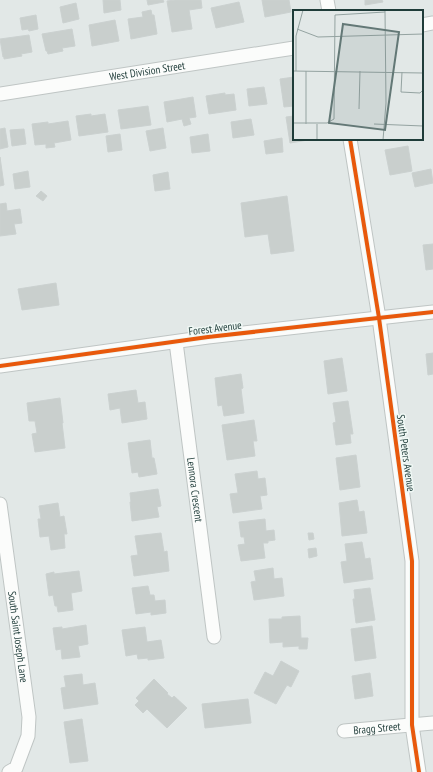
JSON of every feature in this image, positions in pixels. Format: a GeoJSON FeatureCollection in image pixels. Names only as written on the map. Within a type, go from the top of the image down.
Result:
{"type":"FeatureCollection","features":[{"type":"Feature","properties":{"kind":"street"},"geometry":{"type":"LineString","coordinates":[[327,0],[329,10]]}},
{"type":"Feature","properties":{"kind":"street"},"geometry":{"type":"LineString","coordinates":[[423,25],[433,23]]}},
{"type":"Feature","properties":{"kind":"street","name":"West Division Street"},"geometry":{"type":"LineString","coordinates":[[0,94],[293,48]]}},
{"type":"Feature","properties":{"kind":"street","name":"South Peters Avenue"},"geometry":{"type":"LineString","coordinates":[[350,140],[379,318],[412,561],[412,725],[419,772]]}},
{"type":"Feature","properties":{"kind":"street","name":"Forest Avenue"},"geometry":{"type":"LineString","coordinates":[[0,366],[271,330],[433,312]]}},
{"type":"Feature","properties":{"kind":"street","name":"Lennora Crescent"},"geometry":{"type":"LineString","coordinates":[[176,342],[214,637]]}},
{"type":"Feature","properties":{"kind":"street","name":"South Saint Joseph Lane"},"geometry":{"type":"LineString","coordinates":[[0,504],[29,717],[28,736],[12,770]]}},
{"type":"Feature","properties":{"kind":"street","name":"Bragg Street"},"geometry":{"type":"LineString","coordinates":[[344,731],[433,723]]}},
{"type":"Feature","properties":{"kind":"building"},"geometry":{"type":"Polygon","coordinates":[[[103,0],[120,0],[121,10],[104,13],[103,0]]]}},
{"type":"Feature","properties":{"kind":"building"},"geometry":{"type":"Polygon","coordinates":[[[147,0],[163,0],[164,2],[148,5],[147,0]]]}},
{"type":"Feature","properties":{"kind":"building"},"geometry":{"type":"Polygon","coordinates":[[[201,0],[202,8],[189,10],[192,29],[172,32],[167,1],[201,0]]]}},
{"type":"Feature","properties":{"kind":"building"},"geometry":{"type":"Polygon","coordinates":[[[262,0],[289,0],[291,12],[265,17],[262,0]]]}},
{"type":"Feature","properties":{"kind":"building"},"geometry":{"type":"Polygon","coordinates":[[[365,0],[382,0],[383,2],[365,5],[365,0]]]}},
{"type":"Feature","properties":{"kind":"building"},"geometry":{"type":"Polygon","coordinates":[[[239,2],[244,22],[216,28],[211,8],[239,2]]]}},
{"type":"Feature","properties":{"kind":"building"},"geometry":{"type":"Polygon","coordinates":[[[76,3],[79,19],[63,23],[60,7],[76,3]]]}},
{"type":"Feature","properties":{"kind":"building"},"geometry":{"type":"Polygon","coordinates":[[[151,10],[152,15],[154,15],[157,34],[131,39],[128,19],[143,17],[142,12],[151,10]]]}},
{"type":"Feature","properties":{"kind":"building"},"geometry":{"type":"Polygon","coordinates":[[[36,15],[38,29],[29,31],[28,29],[22,30],[20,18],[36,15]]]}},
{"type":"Feature","properties":{"kind":"building"},"geometry":{"type":"Polygon","coordinates":[[[115,20],[119,41],[92,46],[89,25],[115,20]]]}},
{"type":"Feature","properties":{"kind":"building"},"geometry":{"type":"Polygon","coordinates":[[[72,29],[75,46],[62,48],[63,51],[48,54],[42,34],[72,29]]]}},
{"type":"Feature","properties":{"kind":"building"},"geometry":{"type":"Polygon","coordinates":[[[29,35],[32,52],[21,54],[22,56],[4,59],[0,39],[29,35]]]}},
{"type":"Feature","properties":{"kind":"building"},"geometry":{"type":"Polygon","coordinates":[[[293,77],[293,106],[284,107],[280,79],[293,77]]]}},
{"type":"Feature","properties":{"kind":"building"},"geometry":{"type":"Polygon","coordinates":[[[264,87],[267,104],[249,106],[247,89],[264,87]]]}},
{"type":"Feature","properties":{"kind":"building"},"geometry":{"type":"Polygon","coordinates":[[[225,93],[225,95],[234,94],[236,110],[209,114],[206,96],[225,93]]]}},
{"type":"Feature","properties":{"kind":"building"},"geometry":{"type":"Polygon","coordinates":[[[193,97],[196,117],[189,118],[191,124],[184,126],[182,119],[167,122],[164,102],[193,97]]]}},
{"type":"Feature","properties":{"kind":"building"},"geometry":{"type":"Polygon","coordinates":[[[148,106],[151,125],[121,129],[118,110],[148,106]]]}},
{"type":"Feature","properties":{"kind":"building"},"geometry":{"type":"Polygon","coordinates":[[[91,114],[91,116],[105,114],[108,132],[79,136],[76,116],[91,114]]]}},
{"type":"Feature","properties":{"kind":"building"},"geometry":{"type":"Polygon","coordinates":[[[293,116],[293,140],[308,140],[290,143],[286,117],[293,116]]]}},
{"type":"Feature","properties":{"kind":"building"},"geometry":{"type":"Polygon","coordinates":[[[251,119],[254,135],[233,138],[231,122],[251,119]]]}},
{"type":"Feature","properties":{"kind":"building"},"geometry":{"type":"Polygon","coordinates":[[[68,121],[71,140],[54,143],[55,147],[46,148],[46,144],[35,145],[32,124],[48,122],[48,124],[68,121]]]}},
{"type":"Feature","properties":{"kind":"building"},"geometry":{"type":"Polygon","coordinates":[[[5,128],[8,147],[0,149],[0,129],[5,128]]]}},
{"type":"Feature","properties":{"kind":"building"},"geometry":{"type":"Polygon","coordinates":[[[163,128],[166,148],[150,151],[146,131],[163,128]]]}},
{"type":"Feature","properties":{"kind":"building"},"geometry":{"type":"Polygon","coordinates":[[[24,129],[26,144],[12,146],[10,130],[24,129]]]}},
{"type":"Feature","properties":{"kind":"building"},"geometry":{"type":"Polygon","coordinates":[[[120,134],[122,150],[108,152],[106,136],[120,134]]]}},
{"type":"Feature","properties":{"kind":"building"},"geometry":{"type":"Polygon","coordinates":[[[208,134],[210,151],[192,153],[190,137],[208,134]]]}},
{"type":"Feature","properties":{"kind":"building"},"geometry":{"type":"Polygon","coordinates":[[[282,138],[283,152],[266,154],[264,141],[282,138]]]}},
{"type":"Feature","properties":{"kind":"building"},"geometry":{"type":"Polygon","coordinates":[[[408,146],[412,171],[390,175],[385,150],[408,146]]]}},
{"type":"Feature","properties":{"kind":"building"},"geometry":{"type":"Polygon","coordinates":[[[0,157],[4,185],[0,186],[0,157]]]}},
{"type":"Feature","properties":{"kind":"building"},"geometry":{"type":"Polygon","coordinates":[[[431,169],[433,183],[415,187],[412,173],[431,169]]]}},
{"type":"Feature","properties":{"kind":"building"},"geometry":{"type":"Polygon","coordinates":[[[28,171],[30,187],[15,189],[13,174],[28,171]]]}},
{"type":"Feature","properties":{"kind":"building"},"geometry":{"type":"Polygon","coordinates":[[[168,172],[170,189],[155,191],[153,175],[168,172]]]}},
{"type":"Feature","properties":{"kind":"building"},"geometry":{"type":"Polygon","coordinates":[[[41,191],[47,196],[43,201],[36,196],[41,191]]]}},
{"type":"Feature","properties":{"kind":"building"},"geometry":{"type":"Polygon","coordinates":[[[287,196],[294,251],[271,254],[268,234],[245,237],[241,203],[287,196]]]}},
{"type":"Feature","properties":{"kind":"building"},"geometry":{"type":"Polygon","coordinates":[[[6,203],[7,211],[20,209],[22,223],[14,224],[16,234],[0,236],[0,204],[6,203]]]}},
{"type":"Feature","properties":{"kind":"building"},"geometry":{"type":"Polygon","coordinates":[[[433,244],[433,269],[426,270],[423,245],[433,244]]]}},
{"type":"Feature","properties":{"kind":"building"},"geometry":{"type":"Polygon","coordinates":[[[56,283],[59,305],[22,310],[18,289],[56,283]]]}},
{"type":"Feature","properties":{"kind":"building"},"geometry":{"type":"Polygon","coordinates":[[[433,353],[433,374],[428,375],[426,354],[433,353]]]}},
{"type":"Feature","properties":{"kind":"building"},"geometry":{"type":"Polygon","coordinates":[[[342,358],[347,391],[328,394],[324,361],[342,358]]]}},
{"type":"Feature","properties":{"kind":"building"},"geometry":{"type":"Polygon","coordinates":[[[241,374],[244,413],[224,416],[222,405],[218,406],[215,378],[241,374]]]}},
{"type":"Feature","properties":{"kind":"building"},"geometry":{"type":"Polygon","coordinates":[[[136,390],[138,403],[145,402],[147,419],[122,423],[120,408],[110,410],[108,394],[136,390]]]}},
{"type":"Feature","properties":{"kind":"building"},"geometry":{"type":"Polygon","coordinates":[[[60,398],[65,448],[35,452],[32,434],[37,433],[35,421],[29,421],[27,403],[60,398]]]}},
{"type":"Feature","properties":{"kind":"building"},"geometry":{"type":"Polygon","coordinates":[[[348,401],[353,434],[350,434],[351,443],[336,445],[333,423],[336,422],[333,403],[348,401]]]}},
{"type":"Feature","properties":{"kind":"building"},"geometry":{"type":"Polygon","coordinates":[[[254,420],[257,441],[253,441],[255,456],[227,460],[222,425],[254,420]]]}},
{"type":"Feature","properties":{"kind":"building"},"geometry":{"type":"Polygon","coordinates":[[[150,440],[152,458],[154,458],[157,474],[139,477],[138,472],[132,473],[128,443],[150,440]]]}},
{"type":"Feature","properties":{"kind":"building"},"geometry":{"type":"Polygon","coordinates":[[[356,455],[360,487],[340,490],[336,458],[356,455]]]}},
{"type":"Feature","properties":{"kind":"building"},"geometry":{"type":"Polygon","coordinates":[[[257,471],[258,479],[265,478],[267,495],[260,496],[262,509],[233,513],[230,494],[238,493],[235,474],[257,471]]]}},
{"type":"Feature","properties":{"kind":"building"},"geometry":{"type":"Polygon","coordinates":[[[158,489],[161,506],[157,507],[159,517],[132,521],[130,493],[158,489]]]}},
{"type":"Feature","properties":{"kind":"building"},"geometry":{"type":"Polygon","coordinates":[[[357,500],[359,512],[364,511],[367,533],[342,536],[339,503],[357,500]]]}},
{"type":"Feature","properties":{"kind":"building"},"geometry":{"type":"Polygon","coordinates":[[[58,503],[60,517],[64,516],[67,534],[64,534],[65,548],[51,550],[49,536],[40,537],[38,519],[41,519],[39,506],[58,503]]]}},
{"type":"Feature","properties":{"kind":"building"},"geometry":{"type":"Polygon","coordinates":[[[265,519],[266,531],[274,530],[275,540],[268,541],[268,543],[263,543],[265,558],[241,561],[238,545],[245,544],[244,537],[241,537],[239,522],[265,519]]]}},
{"type":"Feature","properties":{"kind":"building"},"geometry":{"type":"Polygon","coordinates":[[[161,533],[164,552],[167,551],[169,571],[134,576],[131,556],[138,555],[135,536],[161,533]]]}},
{"type":"Feature","properties":{"kind":"building"},"geometry":{"type":"Polygon","coordinates":[[[308,533],[313,533],[314,539],[309,540],[308,533]]]}},
{"type":"Feature","properties":{"kind":"building"},"geometry":{"type":"Polygon","coordinates":[[[362,542],[365,559],[370,558],[373,579],[344,583],[341,562],[347,561],[345,544],[362,542]]]}},
{"type":"Feature","properties":{"kind":"building"},"geometry":{"type":"Polygon","coordinates":[[[316,548],[317,556],[309,558],[308,549],[316,548]]]}},
{"type":"Feature","properties":{"kind":"building"},"geometry":{"type":"Polygon","coordinates":[[[273,568],[274,579],[282,578],[284,596],[254,600],[251,582],[256,581],[254,571],[273,568]]]}},
{"type":"Feature","properties":{"kind":"building"},"geometry":{"type":"Polygon","coordinates":[[[79,571],[82,591],[71,593],[73,610],[58,612],[53,595],[49,596],[46,574],[54,572],[54,574],[79,571]]]}},
{"type":"Feature","properties":{"kind":"building"},"geometry":{"type":"Polygon","coordinates":[[[148,586],[150,595],[154,595],[155,601],[165,600],[166,613],[151,615],[151,612],[136,614],[132,588],[148,586]]]}},
{"type":"Feature","properties":{"kind":"building"},"geometry":{"type":"Polygon","coordinates":[[[370,588],[375,620],[356,623],[353,599],[355,599],[354,590],[370,588]]]}},
{"type":"Feature","properties":{"kind":"building"},"geometry":{"type":"Polygon","coordinates":[[[300,616],[301,638],[308,638],[307,649],[299,649],[299,646],[283,647],[283,642],[270,643],[269,619],[282,619],[282,617],[300,616]]]}},
{"type":"Feature","properties":{"kind":"building"},"geometry":{"type":"Polygon","coordinates":[[[86,625],[88,644],[78,646],[80,657],[62,659],[61,649],[56,650],[53,628],[62,627],[62,629],[86,625]]]}},
{"type":"Feature","properties":{"kind":"building"},"geometry":{"type":"Polygon","coordinates":[[[372,626],[376,658],[355,661],[351,629],[372,626]]]}},
{"type":"Feature","properties":{"kind":"building"},"geometry":{"type":"Polygon","coordinates":[[[145,627],[147,642],[161,640],[164,658],[148,660],[148,658],[138,659],[137,654],[126,656],[122,630],[145,627]]]}},
{"type":"Feature","properties":{"kind":"building"},"geometry":{"type":"Polygon","coordinates":[[[281,661],[299,671],[291,687],[287,685],[276,704],[254,693],[265,672],[273,676],[281,661]]]}},
{"type":"Feature","properties":{"kind":"building"},"geometry":{"type":"Polygon","coordinates":[[[370,673],[373,696],[355,699],[352,676],[370,673]]]}},
{"type":"Feature","properties":{"kind":"building"},"geometry":{"type":"Polygon","coordinates":[[[82,674],[83,685],[95,683],[98,704],[64,709],[61,688],[66,687],[64,676],[82,674]]]}},
{"type":"Feature","properties":{"kind":"building"},"geometry":{"type":"Polygon","coordinates":[[[154,679],[168,693],[167,694],[172,698],[174,696],[187,708],[167,728],[147,709],[143,713],[135,705],[139,701],[136,698],[154,679]]]}},
{"type":"Feature","properties":{"kind":"building"},"geometry":{"type":"Polygon","coordinates":[[[248,699],[251,723],[205,728],[202,704],[248,699]]]}},
{"type":"Feature","properties":{"kind":"building"},"geometry":{"type":"Polygon","coordinates":[[[82,719],[88,761],[70,763],[64,722],[82,719]]]}},
{"type":"Feature","properties":{"kind":"cycle path"},"geometry":{"type":"LineString","coordinates":[[350,140],[379,318],[412,561],[412,725],[419,772]]}},
{"type":"Feature","properties":{"kind":"cycle path"},"geometry":{"type":"LineString","coordinates":[[0,366],[208,337],[433,312]]}}]}
